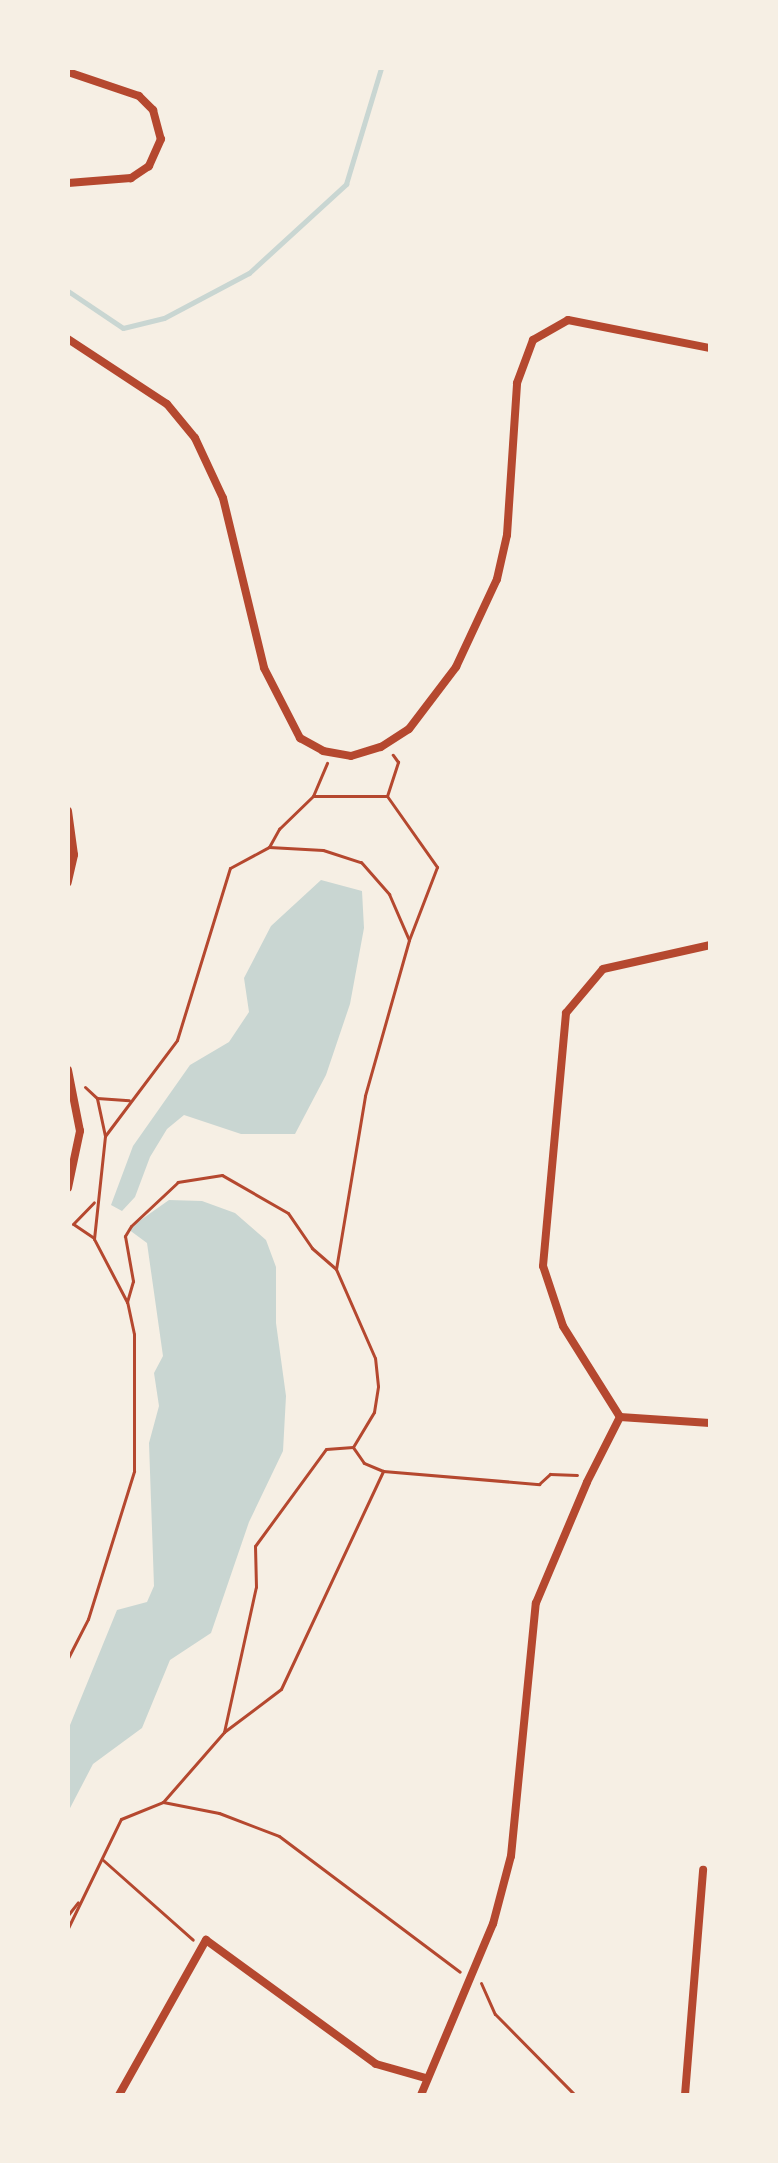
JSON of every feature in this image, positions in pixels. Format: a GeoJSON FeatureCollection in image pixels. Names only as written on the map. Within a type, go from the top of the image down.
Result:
{"type":"FeatureCollection","features":[{"type":"Feature","properties":{"kind":"street"},"geometry":{"type":"LineString","coordinates":[[68,72],[139,96],[153,110],[161,139],[149,166],[131,178],[68,183]]}},
{"type":"Feature","properties":{"kind":"street"},"geometry":{"type":"LineString","coordinates":[[68,339],[167,404],[195,438],[223,498],[264,668],[300,738],[333,753],[351,756],[386,744],[409,729],[456,667],[497,579],[507,535],[517,383],[533,340],[568,320],[710,348]]}},
{"type":"Feature","properties":{"kind":"street"},"geometry":{"type":"LineString","coordinates":[[68,811],[74,841],[68,882]]}},
{"type":"Feature","properties":{"kind":"street"},"geometry":{"type":"LineString","coordinates":[[620,1417],[563,1326],[543,1266],[566,1013],[603,969],[710,945]]}},
{"type":"Feature","properties":{"kind":"street"},"geometry":{"type":"LineString","coordinates":[[68,1070],[80,1131],[68,1188]]}},
{"type":"Feature","properties":{"kind":"street"},"geometry":{"type":"LineString","coordinates":[[620,1417],[710,1423]]}},
{"type":"Feature","properties":{"kind":"street"},"geometry":{"type":"LineString","coordinates":[[421,2095],[425,2078],[493,1924],[511,1856],[536,1603],[587,1482],[620,1417]]}},
{"type":"Feature","properties":{"kind":"street"},"geometry":{"type":"LineString","coordinates":[[685,2095],[703,1870]]}},
{"type":"Feature","properties":{"kind":"street"},"geometry":{"type":"LineString","coordinates":[[119,2095],[206,1940],[376,2064],[425,2078]]}},
{"type":"Feature","properties":{"kind":"path"},"geometry":{"type":"LineString","coordinates":[[386,744],[398,762],[387,796]]}},
{"type":"Feature","properties":{"kind":"path"},"geometry":{"type":"LineString","coordinates":[[269,847],[279,829],[313,796],[333,753]]}},
{"type":"Feature","properties":{"kind":"path"},"geometry":{"type":"LineString","coordinates":[[313,796],[387,796]]}},
{"type":"Feature","properties":{"kind":"path"},"geometry":{"type":"LineString","coordinates":[[336,1269],[365,1096],[409,940],[437,867],[387,796]]}},
{"type":"Feature","properties":{"kind":"path"},"geometry":{"type":"LineString","coordinates":[[105,1136],[129,1100],[169,1057],[177,1040],[222,882],[230,868],[269,847],[323,850],[361,862],[389,894],[409,940]]}},
{"type":"Feature","properties":{"kind":"path"},"geometry":{"type":"LineString","coordinates":[[72,1083],[97,1098],[129,1100]]}},
{"type":"Feature","properties":{"kind":"path"},"geometry":{"type":"LineString","coordinates":[[94,1239],[94,1202],[105,1136],[97,1098]]}},
{"type":"Feature","properties":{"kind":"path"},"geometry":{"type":"LineString","coordinates":[[127,1302],[133,1281],[125,1236],[150,1207],[178,1182],[222,1175],[288,1213],[312,1248],[336,1269],[375,1358],[374,1412],[353,1447]]}},
{"type":"Feature","properties":{"kind":"path"},"geometry":{"type":"LineString","coordinates":[[68,1658],[88,1619],[132,1489],[137,1363],[127,1302],[94,1239],[73,1224],[94,1202]]}},
{"type":"Feature","properties":{"kind":"path"},"geometry":{"type":"LineString","coordinates":[[353,1447],[364,1463],[383,1471],[539,1484],[550,1474],[572,1471],[587,1482]]}},
{"type":"Feature","properties":{"kind":"path"},"geometry":{"type":"LineString","coordinates":[[224,1732],[256,1587],[255,1546],[326,1449],[353,1447]]}},
{"type":"Feature","properties":{"kind":"path"},"geometry":{"type":"LineString","coordinates":[[68,1928],[121,1819],[163,1802],[224,1732],[281,1689],[383,1471]]}},
{"type":"Feature","properties":{"kind":"path"},"geometry":{"type":"LineString","coordinates":[[163,1802],[219,1813],[279,1836],[440,1962],[482,1984],[495,2014],[575,2095]]}},
{"type":"Feature","properties":{"kind":"path"},"geometry":{"type":"LineString","coordinates":[[103,1860],[202,1947]]}},
{"type":"Feature","properties":{"kind":"path"},"geometry":{"type":"LineString","coordinates":[[68,1915],[84,1895]]}},
{"type":"Feature","properties":{"kind":"shaded area"},"geometry":{"type":"Polygon","coordinates":[[[321,880],[362,891],[364,928],[350,1004],[326,1075],[295,1134],[241,1134],[184,1115],[167,1129],[150,1157],[135,1197],[122,1211],[111,1205],[133,1146],[190,1065],[229,1042],[249,1012],[244,978],[271,926],[321,880]]]}},
{"type":"Feature","properties":{"kind":"shaded area"},"geometry":{"type":"Polygon","coordinates":[[[169,1200],[202,1201],[235,1213],[266,1240],[276,1267],[276,1323],[286,1396],[283,1451],[249,1522],[211,1633],[170,1660],[142,1728],[93,1764],[68,1812],[68,1730],[117,1610],[147,1602],[154,1586],[149,1443],[159,1406],[154,1373],[163,1356],[147,1243],[128,1229],[169,1200]]]}},
{"type":"Feature","properties":{"kind":"waterway"},"geometry":{"type":"LineString","coordinates":[[68,291],[123,328],[164,318],[249,273],[346,184],[381,68]]}}]}
